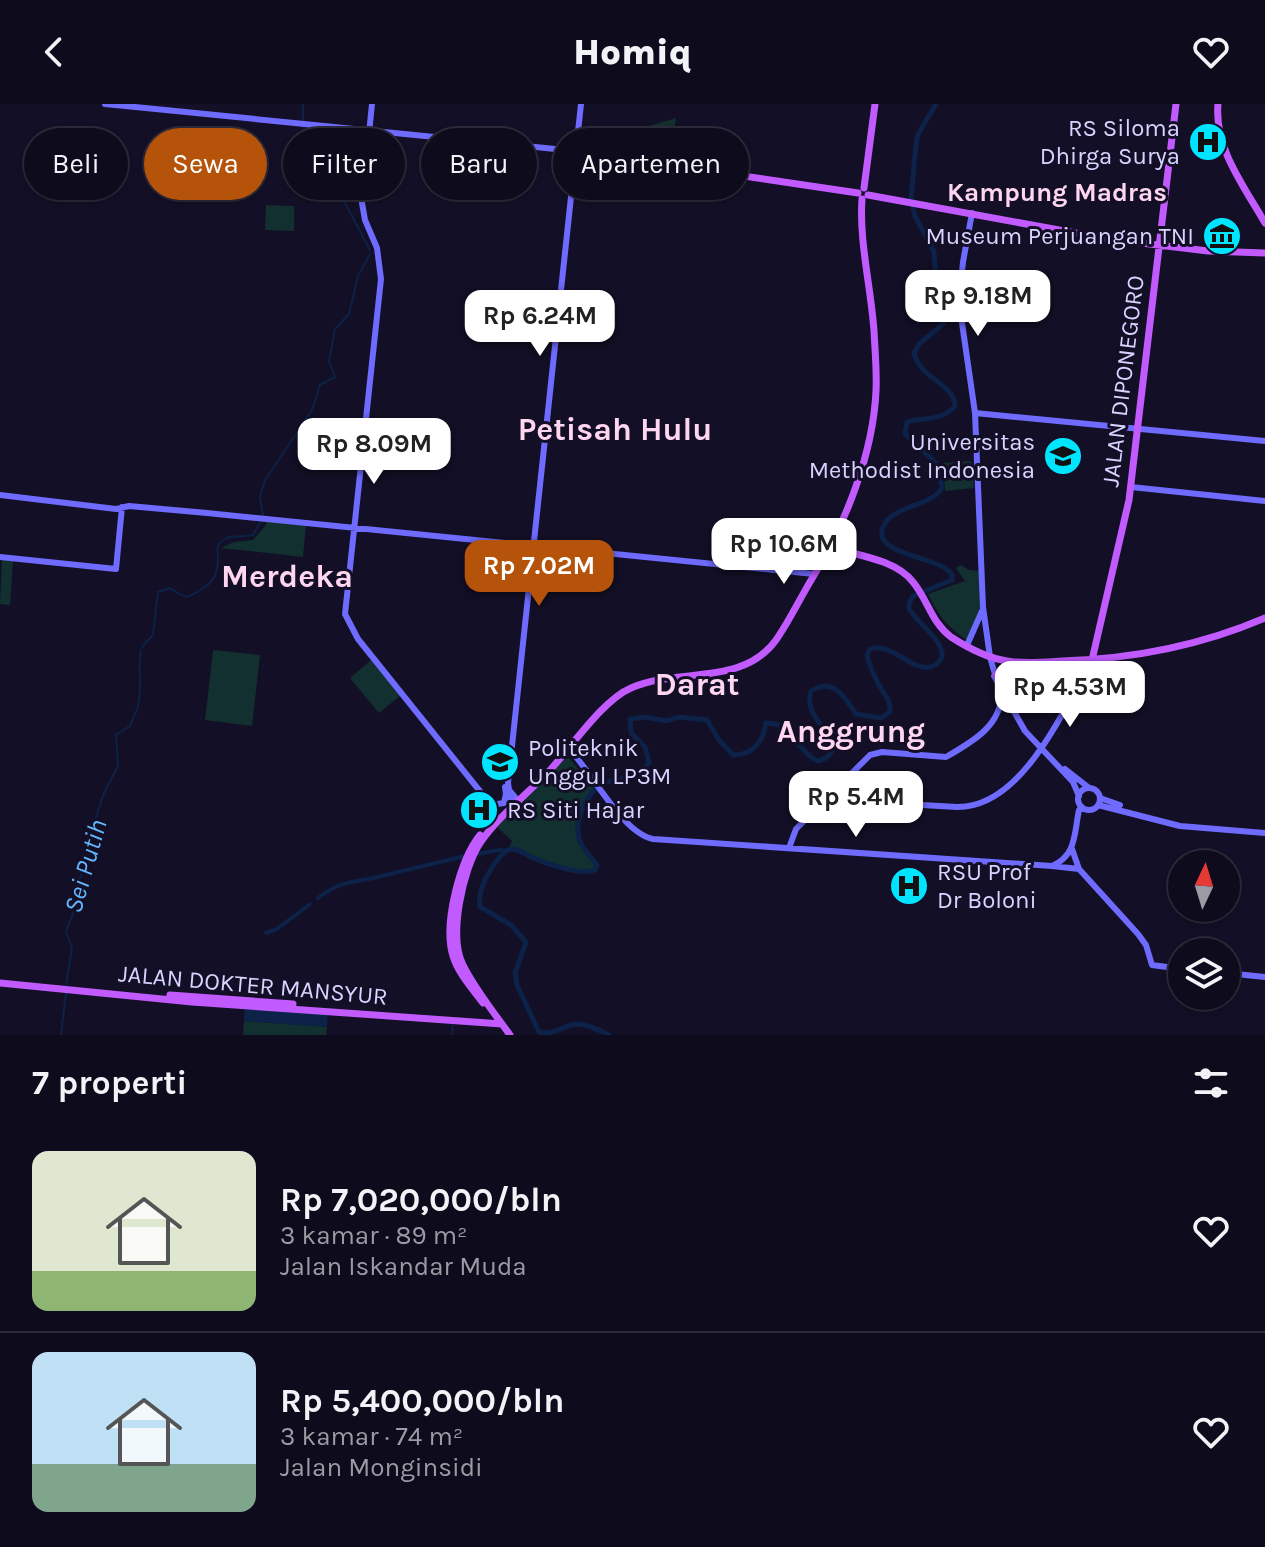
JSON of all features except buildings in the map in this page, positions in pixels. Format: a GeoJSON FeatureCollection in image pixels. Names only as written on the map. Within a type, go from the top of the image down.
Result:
{"type":"FeatureCollection","features":[{"type":"Feature","properties":{"kind":"main road"},"geometry":{"type":"LineString","coordinates":[[501,1027],[463,967],[458,952],[461,887],[479,844],[593,718],[620,694],[636,686],[731,669],[762,656],[777,639],[829,547],[859,477],[875,402],[877,372],[868,269],[861,230],[875,104]]}},
{"type":"Feature","properties":{"kind":"main road","name":"JALAN DIPONEGORO"},"geometry":{"type":"LineString","coordinates":[[1092,660],[1113,581],[1131,487],[1176,104]]}},
{"type":"Feature","properties":{"kind":"main road"},"geometry":{"type":"LineString","coordinates":[[1218,104],[1217,121],[1222,146],[1265,223]]}},
{"type":"Feature","properties":{"kind":"main road"},"geometry":{"type":"LineString","coordinates":[[749,176],[922,204],[1092,237],[1265,251]]}},
{"type":"Feature","properties":{"kind":"main road"},"geometry":{"type":"LineString","coordinates":[[829,547],[896,569],[918,586]]}},
{"type":"Feature","properties":{"kind":"main road"},"geometry":{"type":"LineString","coordinates":[[829,547],[875,556],[902,568],[918,586],[943,630],[988,653],[1021,661]]}},
{"type":"Feature","properties":{"kind":"main road"},"geometry":{"type":"LineString","coordinates":[[927,603],[944,626],[968,643],[1010,662]]}},
{"type":"Feature","properties":{"kind":"main road"},"geometry":{"type":"LineString","coordinates":[[996,676],[1010,662],[1092,660],[1179,648],[1265,618]]}},
{"type":"Feature","properties":{"kind":"main road"},"geometry":{"type":"LineString","coordinates":[[501,1027],[457,967],[452,952],[452,916],[472,845],[569,749],[593,718]]}},
{"type":"Feature","properties":{"kind":"main road","name":"JALAN DOKTER MANSYUR"},"geometry":{"type":"LineString","coordinates":[[0,982],[482,1021],[501,1027]]}},
{"type":"Feature","properties":{"kind":"main road"},"geometry":{"type":"LineString","coordinates":[[486,1007],[482,1021],[501,1027]]}},
{"type":"Feature","properties":{"kind":"street"},"geometry":{"type":"LineString","coordinates":[[105,104],[351,128]]}},
{"type":"Feature","properties":{"kind":"street"},"geometry":{"type":"LineString","coordinates":[[370,128],[372,104]]}},
{"type":"Feature","properties":{"kind":"street"},"geometry":{"type":"LineString","coordinates":[[579,128],[581,104]]}},
{"type":"Feature","properties":{"kind":"street"},"geometry":{"type":"LineString","coordinates":[[405,133],[553,147]]}},
{"type":"Feature","properties":{"kind":"street"},"geometry":{"type":"LineString","coordinates":[[362,200],[365,220],[377,248],[381,279],[345,610],[349,626],[491,805],[496,818]]}},
{"type":"Feature","properties":{"kind":"street"},"geometry":{"type":"LineString","coordinates":[[491,805],[504,803],[506,794],[571,200]]}},
{"type":"Feature","properties":{"kind":"street"},"geometry":{"type":"LineString","coordinates":[[972,213],[959,302],[975,413],[983,607],[988,653],[1002,691],[1019,722],[1073,782],[1082,807]]}},
{"type":"Feature","properties":{"kind":"street"},"geometry":{"type":"LineString","coordinates":[[975,413],[1265,441]]}},
{"type":"Feature","properties":{"kind":"street"},"geometry":{"type":"LineString","coordinates":[[1131,487],[1265,501]]}},
{"type":"Feature","properties":{"kind":"street"},"geometry":{"type":"LineString","coordinates":[[0,495],[116,509],[129,506],[814,574]]}},
{"type":"Feature","properties":{"kind":"street"},"geometry":{"type":"LineString","coordinates":[[0,557],[116,569],[122,507]]}},
{"type":"Feature","properties":{"kind":"street"},"geometry":{"type":"LineString","coordinates":[[968,643],[983,607]]}},
{"type":"Feature","properties":{"kind":"street"},"geometry":{"type":"LineString","coordinates":[[828,797],[964,807],[995,797],[1018,777],[1041,748],[1092,660]]}},
{"type":"Feature","properties":{"kind":"street"},"geometry":{"type":"LineString","coordinates":[[791,848],[800,826],[870,755],[882,752],[941,757],[951,754],[994,722],[1000,710],[1002,691]]}},
{"type":"Feature","properties":{"kind":"street"},"geometry":{"type":"LineString","coordinates":[[514,711],[508,783],[514,804]]}},
{"type":"Feature","properties":{"kind":"street"},"geometry":{"type":"LineString","coordinates":[[569,749],[630,827],[646,837],[1079,869]]}},
{"type":"Feature","properties":{"kind":"street"},"geometry":{"type":"LineString","coordinates":[[1053,760],[1098,792],[1099,802]]}},
{"type":"Feature","properties":{"kind":"street"},"geometry":{"type":"LineString","coordinates":[[1079,796],[1089,788]]}},
{"type":"Feature","properties":{"kind":"street"},"geometry":{"type":"LineString","coordinates":[[506,794],[514,804]]}},
{"type":"Feature","properties":{"kind":"street"},"geometry":{"type":"LineString","coordinates":[[1082,807],[1089,809],[1099,802],[1177,822],[1265,831]]}},
{"type":"Feature","properties":{"kind":"street"},"geometry":{"type":"LineString","coordinates":[[491,805],[514,804]]}},
{"type":"Feature","properties":{"kind":"street"},"geometry":{"type":"LineString","coordinates":[[1082,807],[1078,812],[1072,849],[1079,869],[1138,934],[1154,966],[1168,968]]}},
{"type":"Feature","properties":{"kind":"street"},"geometry":{"type":"LineString","coordinates":[[1052,866],[1062,861],[1072,849]]}},
{"type":"Feature","properties":{"kind":"street"},"geometry":{"type":"LineString","coordinates":[[1240,974],[1265,977]]}},
{"type":"Feature","properties":{"kind":"green space"},"geometry":{"type":"Polygon","coordinates":[[[676,118],[675,128],[642,128],[676,118]]]}},
{"type":"Feature","properties":{"kind":"green space"},"geometry":{"type":"Polygon","coordinates":[[[266,205],[294,206],[294,231],[265,230],[266,205]]]}},
{"type":"Feature","properties":{"kind":"green space"},"geometry":{"type":"Polygon","coordinates":[[[971,461],[974,488],[945,491],[943,463],[971,461]]]}},
{"type":"Feature","properties":{"kind":"green space"},"geometry":{"type":"Polygon","coordinates":[[[267,520],[306,525],[303,557],[221,548],[234,542],[253,540],[267,520]]]}},
{"type":"Feature","properties":{"kind":"green space"},"geometry":{"type":"Polygon","coordinates":[[[2,559],[13,560],[10,605],[0,604],[2,559]]]}},
{"type":"Feature","properties":{"kind":"green space"},"geometry":{"type":"Polygon","coordinates":[[[961,565],[980,571],[981,606],[967,640],[944,620],[928,594],[965,581],[956,568],[961,565]]]}},
{"type":"Feature","properties":{"kind":"green space"},"geometry":{"type":"Polygon","coordinates":[[[213,650],[260,655],[252,726],[205,720],[213,650]]]}},
{"type":"Feature","properties":{"kind":"green space"},"geometry":{"type":"Polygon","coordinates":[[[371,660],[400,696],[379,713],[350,678],[371,660]]]}},
{"type":"Feature","properties":{"kind":"green space"},"geometry":{"type":"Polygon","coordinates":[[[563,758],[569,758],[595,789],[584,807],[578,830],[581,844],[597,865],[590,872],[552,865],[509,849],[512,841],[497,827],[563,758]]]}},
{"type":"Feature","properties":{"kind":"green space"},"geometry":{"type":"Polygon","coordinates":[[[244,1021],[327,1027],[326,1035],[243,1035],[244,1021]]]}},
{"type":"Feature","properties":{"kind":"water"},"geometry":{"type":"Polygon","coordinates":[[[245,1005],[328,1011],[327,1027],[244,1021],[245,1005]]]}},
{"type":"Feature","properties":{"kind":"waterway","name":"Sei Putih"},"geometry":{"type":"LineString","coordinates":[[303,104],[303,121]]}},
{"type":"Feature","properties":{"kind":"waterway"},"geometry":{"type":"LineString","coordinates":[[609,1035],[581,1024],[552,1032],[539,1032],[517,985],[515,973],[526,942],[511,925],[480,907],[483,884],[499,858],[513,849],[562,868],[595,870],[597,865],[579,839],[578,824],[583,808],[597,788],[611,780],[640,775],[649,762],[645,747],[631,733],[630,719],[645,717],[667,721],[679,717],[707,720],[733,755],[751,750],[760,741],[766,723],[775,724],[789,732],[818,761],[829,755],[834,743],[810,706],[811,691],[819,687],[833,688],[856,714],[881,718],[890,712],[890,707],[870,665],[867,655],[870,649],[887,650],[920,666],[935,665],[941,659],[942,651],[938,643],[912,613],[909,604],[913,596],[952,580],[952,575],[946,569],[897,550],[882,537],[883,527],[895,514],[931,498],[942,487],[937,464],[905,434],[907,422],[939,416],[955,406],[949,392],[923,369],[914,353],[920,343],[943,324],[948,309],[936,278],[934,252],[915,216],[911,198],[918,134],[936,104]]}},
{"type":"Feature","properties":{"kind":"waterway","name":"Sei Putih"},"geometry":{"type":"LineString","coordinates":[[304,127],[317,173],[345,203],[370,250]]}},
{"type":"Feature","properties":{"kind":"waterway","name":"Sei Putih"},"geometry":{"type":"LineString","coordinates":[[263,516],[260,497],[265,480],[312,410],[320,385],[335,377],[329,361],[335,329],[349,314],[358,276],[370,254]]}},
{"type":"Feature","properties":{"kind":"waterway","name":"Sei Putih"},"geometry":{"type":"LineString","coordinates":[[142,647],[153,635],[158,592],[169,588],[182,595],[196,593],[216,573],[221,542],[253,535],[261,521]]}},
{"type":"Feature","properties":{"kind":"waterway","name":"Sei Putih"},"geometry":{"type":"LineString","coordinates":[[138,705],[141,650]]}},
{"type":"Feature","properties":{"kind":"waterway","name":"Sei Putih"},"geometry":{"type":"LineString","coordinates":[[66,986],[72,948],[66,931],[73,914],[87,844],[104,793],[118,766],[116,735],[130,726],[138,707]]}},
{"type":"Feature","properties":{"kind":"waterway"},"geometry":{"type":"LineString","coordinates":[[477,854],[506,851]]}},
{"type":"Feature","properties":{"kind":"waterway"},"geometry":{"type":"LineString","coordinates":[[318,898],[346,883],[465,856]]}},
{"type":"Feature","properties":{"kind":"waterway"},"geometry":{"type":"LineString","coordinates":[[266,933],[277,929],[310,904]]}},
{"type":"Feature","properties":{"kind":"waterway","name":"Sei Putih"},"geometry":{"type":"LineString","coordinates":[[61,1035],[66,993]]}},
{"type":"Feature","properties":{"kind":"waterway"},"geometry":{"type":"LineString","coordinates":[[452,1035],[453,1023]]}},
{"type":"Feature","properties":{"kind":"place","name":"RS Siloma Dhirga Surya"},"geometry":{"type":"Point","coordinates":[1208,142]}},
{"type":"Feature","properties":{"kind":"place","name":"Museum Perjuangan TNI"},"geometry":{"type":"Point","coordinates":[1222,236]}},
{"type":"Feature","properties":{"kind":"place","name":"Universitas Methodist Indonesia"},"geometry":{"type":"Point","coordinates":[1063,456]}},
{"type":"Feature","properties":{"kind":"place","name":"Politeknik Unggul LP3M"},"geometry":{"type":"Point","coordinates":[500,762]}},
{"type":"Feature","properties":{"kind":"place","name":"RS Siti Hajar"},"geometry":{"type":"Point","coordinates":[479,810]}},
{"type":"Feature","properties":{"kind":"place","name":"RSU Prof Dr Boloni"},"geometry":{"type":"Point","coordinates":[909,886]}},
{"type":"Feature","properties":{"kind":"district","name":"Kampung Madras"},"geometry":{"type":"Point","coordinates":[1057,192]}},
{"type":"Feature","properties":{"kind":"district","name":"Petisah Hulu"},"geometry":{"type":"Point","coordinates":[615,429]}},
{"type":"Feature","properties":{"kind":"district","name":"Merdeka"},"geometry":{"type":"Point","coordinates":[287,576]}},
{"type":"Feature","properties":{"kind":"district","name":"Darat"},"geometry":{"type":"Point","coordinates":[697,684]}},
{"type":"Feature","properties":{"kind":"district","name":"Anggrung"},"geometry":{"type":"Point","coordinates":[851,731]}}]}
